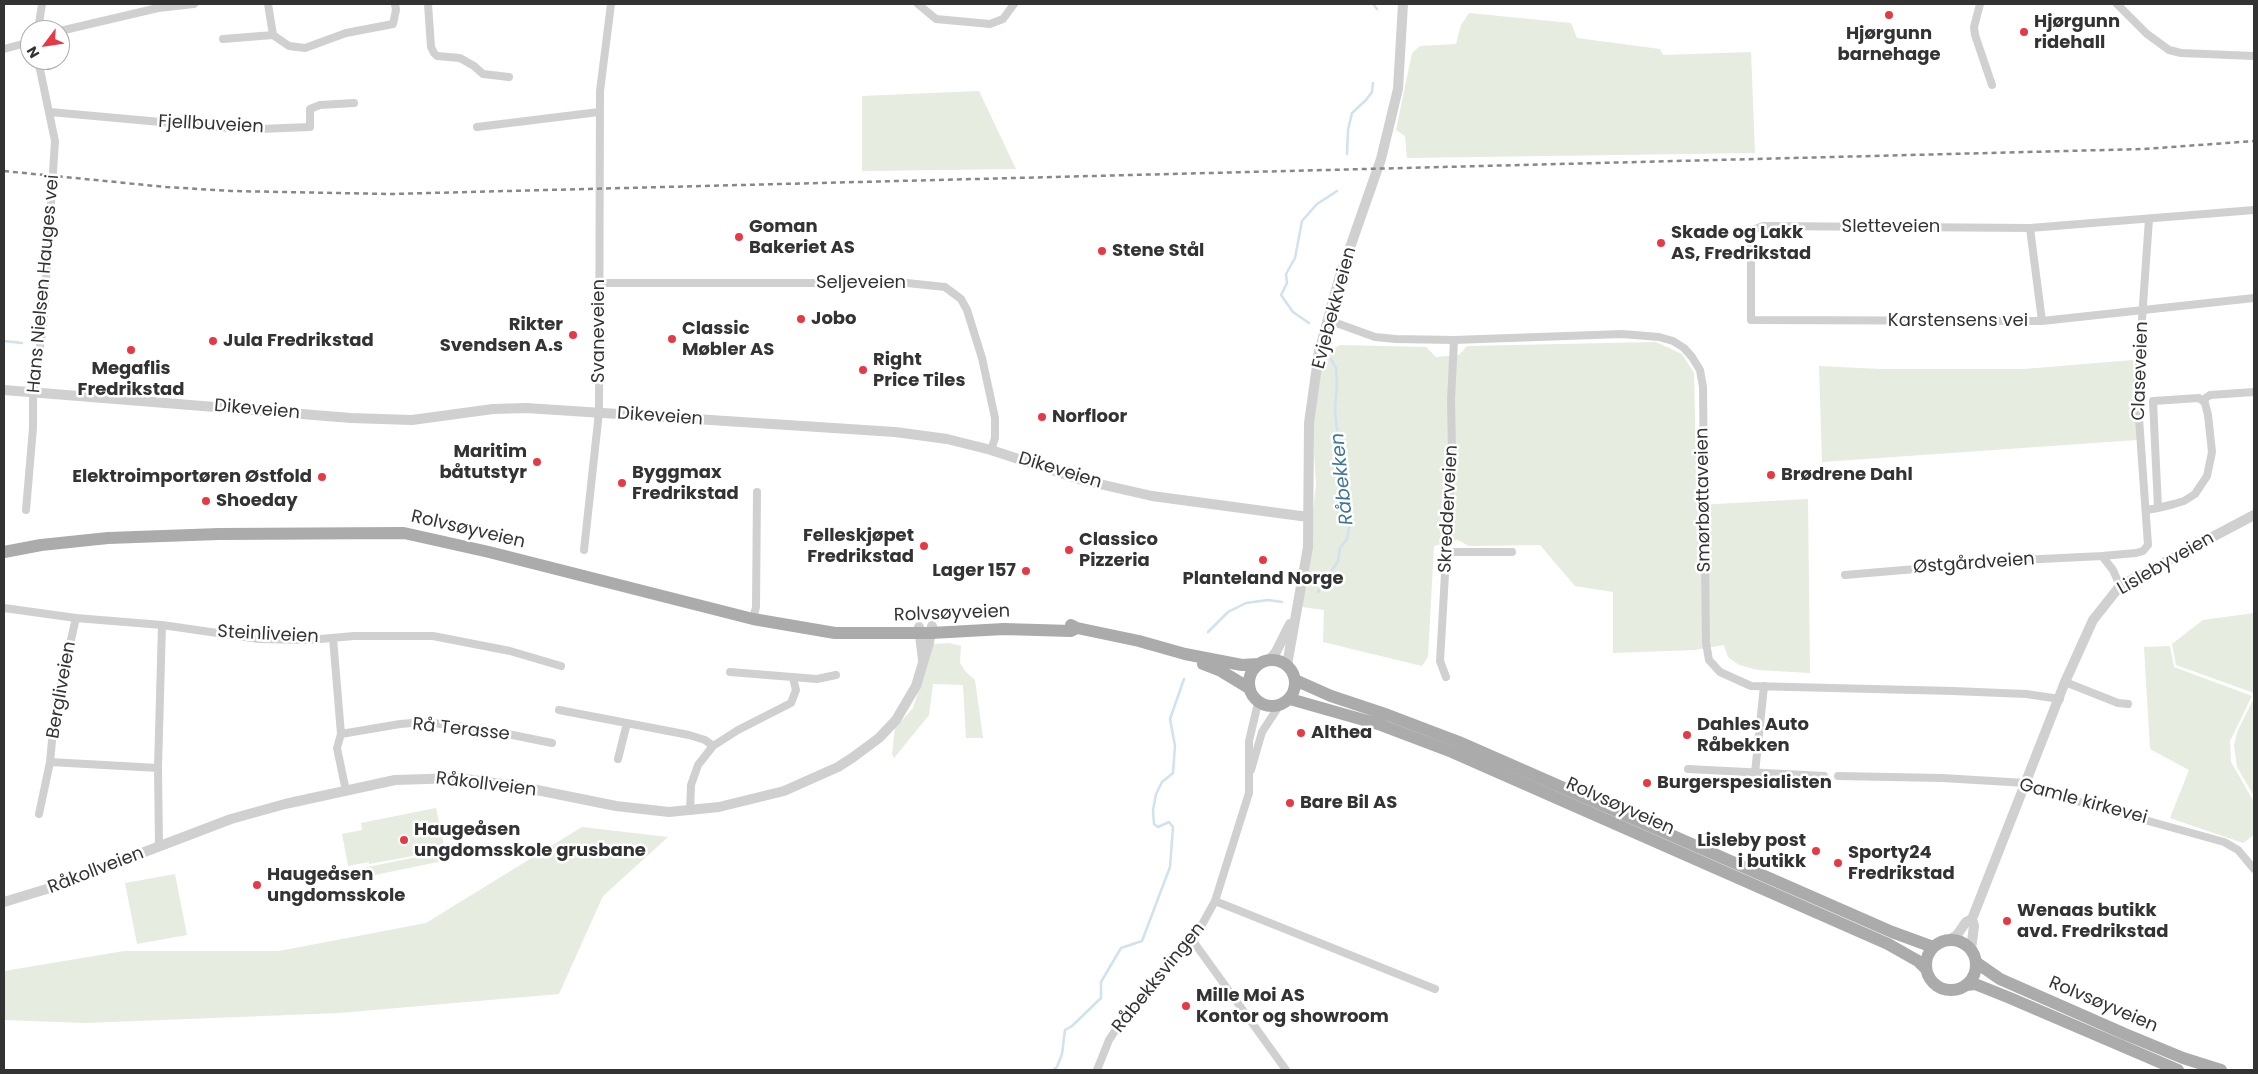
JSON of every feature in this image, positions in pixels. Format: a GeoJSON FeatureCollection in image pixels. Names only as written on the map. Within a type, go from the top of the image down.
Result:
{"type":"FeatureCollection","features":[{"type":"Feature","properties":{"kind":"main road","name":"Rolvsøyveien"},"geometry":{"type":"LineString","coordinates":[[4,552],[41,545],[108,538],[238,534],[404,533],[495,553],[754,619],[828,630],[836,628],[925,630],[1036,623],[1071,625],[1185,654],[1242,665],[1264,662]]}},
{"type":"Feature","properties":{"kind":"main road","name":"Rolvsøyveien"},"geometry":{"type":"LineString","coordinates":[[1185,654],[1220,670],[1249,688]]}},
{"type":"Feature","properties":{"kind":"main road"},"geometry":{"type":"LineString","coordinates":[[1278,661],[1287,665],[1295,680],[1294,690],[1290,699],[1278,706],[1268,707],[1258,703],[1252,696],[1249,688],[1252,670],[1264,662],[1278,661]]}},
{"type":"Feature","properties":{"kind":"main road","name":"Rolvsøyveien"},"geometry":{"type":"LineString","coordinates":[[1295,680],[1331,696],[1459,742],[1892,932],[1933,947]]}},
{"type":"Feature","properties":{"kind":"main road","name":"Rolvsøyveien"},"geometry":{"type":"LineString","coordinates":[[1290,699],[1378,724],[1452,752],[1888,944],[1918,961],[1926,970]]}},
{"type":"Feature","properties":{"kind":"main road"},"geometry":{"type":"LineString","coordinates":[[1949,940],[1961,942],[1971,949],[1976,963],[1975,973],[1967,985],[1958,989],[1942,988],[1930,978],[1926,970],[1927,957],[1933,947],[1949,940]]}},
{"type":"Feature","properties":{"kind":"main road","name":"Rolvsøyveien"},"geometry":{"type":"LineString","coordinates":[[1976,963],[2000,979],[2116,1030],[2183,1058],[2221,1070]]}},
{"type":"Feature","properties":{"kind":"main road","name":"Rolvsøyveien"},"geometry":{"type":"LineString","coordinates":[[1967,985],[1975,984],[2010,998],[2178,1070]]}},
{"type":"Feature","properties":{"kind":"street"},"geometry":{"type":"LineString","coordinates":[[40,20],[42,4]]}},
{"type":"Feature","properties":{"kind":"street"},"geometry":{"type":"LineString","coordinates":[[70,29],[158,8],[194,4]]}},
{"type":"Feature","properties":{"kind":"street"},"geometry":{"type":"LineString","coordinates":[[268,4],[273,35]]}},
{"type":"Feature","properties":{"kind":"street"},"geometry":{"type":"LineString","coordinates":[[223,39],[273,35],[289,46],[305,48],[346,33],[393,24],[396,10],[395,4]]}},
{"type":"Feature","properties":{"kind":"street"},"geometry":{"type":"LineString","coordinates":[[428,4],[431,47],[437,56],[460,58],[483,74],[509,76]]}},
{"type":"Feature","properties":{"kind":"street","name":"Svaneveien"},"geometry":{"type":"LineString","coordinates":[[584,550],[599,412],[599,112],[611,4]]}},
{"type":"Feature","properties":{"kind":"street"},"geometry":{"type":"LineString","coordinates":[[918,4],[936,18],[990,24],[1003,19],[1014,4]]}},
{"type":"Feature","properties":{"kind":"street","name":"Evjebekkveien"},"geometry":{"type":"LineString","coordinates":[[1287,665],[1294,617],[1301,592],[1308,547],[1309,423],[1319,352],[1339,279],[1377,174],[1398,89],[1404,4]]}},
{"type":"Feature","properties":{"kind":"street"},"geometry":{"type":"LineString","coordinates":[[1980,4],[1974,27],[1975,35],[1992,85]]}},
{"type":"Feature","properties":{"kind":"street"},"geometry":{"type":"LineString","coordinates":[[2117,4],[2147,34],[2169,50],[2181,54],[2254,56]]}},
{"type":"Feature","properties":{"kind":"street"},"geometry":{"type":"LineString","coordinates":[[4,50],[20,45]]}},
{"type":"Feature","properties":{"kind":"street","name":"Hans Nielsen Hauges vei"},"geometry":{"type":"LineString","coordinates":[[26,510],[33,428],[33,391],[43,327],[56,141],[40,70]]}},
{"type":"Feature","properties":{"kind":"street","name":"Fjellbuveien"},"geometry":{"type":"LineString","coordinates":[[50,112],[227,128],[260,129],[310,126],[310,109],[320,105],[354,103]]}},
{"type":"Feature","properties":{"kind":"street"},"geometry":{"type":"LineString","coordinates":[[477,127],[599,112]]}},
{"type":"Feature","properties":{"kind":"street","name":"Sletteveien"},"geometry":{"type":"LineString","coordinates":[[1753,230],[1763,226],[2030,228],[2254,210]]}},
{"type":"Feature","properties":{"kind":"street","name":"Claseveien"},"geometry":{"type":"LineString","coordinates":[[2143,551],[2148,545],[2137,390],[2149,219]]}},
{"type":"Feature","properties":{"kind":"street"},"geometry":{"type":"LineString","coordinates":[[2030,228],[2042,321]]}},
{"type":"Feature","properties":{"kind":"street","name":"Karstensens vei"},"geometry":{"type":"LineString","coordinates":[[1753,230],[1751,240],[1751,320],[2042,321],[2254,298]]}},
{"type":"Feature","properties":{"kind":"street","name":"Seljeveien"},"geometry":{"type":"LineString","coordinates":[[600,283],[907,283],[931,284],[945,287],[961,299],[967,310],[982,358],[995,418],[995,438],[991,450]]}},
{"type":"Feature","properties":{"kind":"street","name":"Smørbøttaveien"},"geometry":{"type":"LineString","coordinates":[[1328,320],[1375,337],[1454,340],[1641,334],[1673,341],[1684,348],[1700,370],[1702,387],[1706,643],[1708,655],[1713,665],[1728,677],[1751,686],[1962,691],[2026,694],[2060,699]]}},
{"type":"Feature","properties":{"kind":"street","name":"Skredderveien"},"geometry":{"type":"LineString","coordinates":[[1446,677],[1440,661],[1448,552],[1454,340]]}},
{"type":"Feature","properties":{"kind":"street","name":"Dikeveien"},"geometry":{"type":"LineString","coordinates":[[4,390],[351,418],[412,420],[493,409],[526,408],[895,432],[947,439],[991,450],[1082,480],[1152,496],[1308,517]]}},
{"type":"Feature","properties":{"kind":"street"},"geometry":{"type":"LineString","coordinates":[[2203,400],[2210,395],[2254,392]]}},
{"type":"Feature","properties":{"kind":"street"},"geometry":{"type":"LineString","coordinates":[[2146,510],[2158,508],[2180,503],[2192,496],[2208,473],[2212,452],[2208,415],[2203,400],[2196,397],[2152,401],[2158,508]]}},
{"type":"Feature","properties":{"kind":"street"},"geometry":{"type":"LineString","coordinates":[[754,619],[756,607],[757,492]]}},
{"type":"Feature","properties":{"kind":"street","name":"Lislebyveien"},"geometry":{"type":"LineString","coordinates":[[1971,949],[1974,926],[1972,919],[2066,682],[2093,620],[2120,586],[2254,514]]}},
{"type":"Feature","properties":{"kind":"street","name":"Østgårdveien"},"geometry":{"type":"LineString","coordinates":[[1845,574],[2030,559],[2102,556],[2143,551]]}},
{"type":"Feature","properties":{"kind":"street"},"geometry":{"type":"LineString","coordinates":[[1448,552],[1512,552]]}},
{"type":"Feature","properties":{"kind":"street"},"geometry":{"type":"LineString","coordinates":[[2102,556],[2113,570],[2120,586]]}},
{"type":"Feature","properties":{"kind":"street","name":"Steinliveien"},"geometry":{"type":"LineString","coordinates":[[4,608],[76,618],[162,625],[259,638],[309,640],[354,636],[433,636],[510,650],[561,666]]}},
{"type":"Feature","properties":{"kind":"street","name":"Evjebekkveien"},"geometry":{"type":"LineString","coordinates":[[1264,662],[1276,652],[1294,617]]}},
{"type":"Feature","properties":{"kind":"street","name":"Bergliveien"},"geometry":{"type":"LineString","coordinates":[[39,814],[50,762],[55,709],[76,618]]}},
{"type":"Feature","properties":{"kind":"street"},"geometry":{"type":"LineString","coordinates":[[159,847],[158,768],[162,625]]}},
{"type":"Feature","properties":{"kind":"street","name":"Råkollveien"},"geometry":{"type":"LineString","coordinates":[[4,902],[50,888],[231,819],[285,804],[394,780],[458,778],[517,786],[652,812],[690,811],[744,802],[784,791],[825,773],[852,758],[879,738],[896,720],[916,686],[923,661],[925,630]]}},
{"type":"Feature","properties":{"kind":"street"},"geometry":{"type":"LineString","coordinates":[[333,638],[341,734],[337,748],[346,791]]}},
{"type":"Feature","properties":{"kind":"street"},"geometry":{"type":"LineString","coordinates":[[730,672],[817,679],[836,675]]}},
{"type":"Feature","properties":{"kind":"street"},"geometry":{"type":"LineString","coordinates":[[690,811],[691,785],[698,764],[712,746],[738,730],[791,703],[796,690],[793,678]]}},
{"type":"Feature","properties":{"kind":"street"},"geometry":{"type":"LineString","coordinates":[[2066,682],[2118,703],[2128,704]]}},
{"type":"Feature","properties":{"kind":"street"},"geometry":{"type":"LineString","coordinates":[[1755,773],[1764,686]]}},
{"type":"Feature","properties":{"kind":"street","name":"Råbekksvingen"},"geometry":{"type":"LineString","coordinates":[[1097,1070],[1109,1040],[1121,1022],[1174,959],[1193,941],[1216,901],[1249,793],[1249,741],[1258,703]]}},
{"type":"Feature","properties":{"kind":"street","name":"Råbekksvingen"},"geometry":{"type":"LineString","coordinates":[[1250,770],[1262,732],[1278,706]]}},
{"type":"Feature","properties":{"kind":"street"},"geometry":{"type":"LineString","coordinates":[[559,710],[689,735],[706,740],[712,746]]}},
{"type":"Feature","properties":{"kind":"street","name":"Rå Terasse"},"geometry":{"type":"LineString","coordinates":[[341,734],[424,722],[483,729],[552,743]]}},
{"type":"Feature","properties":{"kind":"street"},"geometry":{"type":"LineString","coordinates":[[618,759],[627,723]]}},
{"type":"Feature","properties":{"kind":"street","name":"Bergliveien"},"geometry":{"type":"LineString","coordinates":[[50,762],[158,768]]}},
{"type":"Feature","properties":{"kind":"street"},"geometry":{"type":"LineString","coordinates":[[1688,769],[1824,776]]}},
{"type":"Feature","properties":{"kind":"street","name":"Gamle kirkevei"},"geometry":{"type":"LineString","coordinates":[[1838,776],[1942,778],[2026,783],[2052,794],[2224,842],[2238,850],[2254,870]]}},
{"type":"Feature","properties":{"kind":"street"},"geometry":{"type":"LineString","coordinates":[[1216,901],[1435,989]]}},
{"type":"Feature","properties":{"kind":"street","name":"Lislebyveien"},"geometry":{"type":"LineString","coordinates":[[1949,940],[1957,935],[1966,922],[1972,919]]}},
{"type":"Feature","properties":{"kind":"street"},"geometry":{"type":"LineString","coordinates":[[1193,941],[1286,1070]]}},
{"type":"Feature","properties":{"kind":"shaded area"},"geometry":{"type":"Polygon","coordinates":[[[1469,13],[1571,23],[1577,38],[1660,49],[1663,55],[1751,52],[1755,153],[1407,158],[1405,136],[1396,130],[1412,53],[1420,46],[1456,44],[1461,25],[1469,13]]]}},
{"type":"Feature","properties":{"kind":"shaded area"},"geometry":{"type":"Polygon","coordinates":[[[979,91],[1016,169],[862,171],[862,96],[979,91]]]}},
{"type":"Feature","properties":{"kind":"shaded area"},"geometry":{"type":"Polygon","coordinates":[[[1656,342],[1682,354],[1694,373],[1697,505],[1808,499],[1810,673],[1758,670],[1739,665],[1728,657],[1724,645],[1694,650],[1613,653],[1613,592],[1575,586],[1540,545],[1469,546],[1458,540],[1434,546],[1428,657],[1422,666],[1323,642],[1324,610],[1302,607],[1316,485],[1312,419],[1322,362],[1331,350],[1340,345],[1426,347],[1436,357],[1459,355],[1467,346],[1656,342]]]}},
{"type":"Feature","properties":{"kind":"shaded area"},"geometry":{"type":"Polygon","coordinates":[[[2133,360],[2137,440],[1822,462],[1819,366],[1880,369],[2024,369],[2133,360]]]}},
{"type":"Feature","properties":{"kind":"shaded area"},"geometry":{"type":"Polygon","coordinates":[[[2254,613],[2254,693],[2176,665],[2172,644],[2203,620],[2254,613]]]}},
{"type":"Feature","properties":{"kind":"shaded area"},"geometry":{"type":"Polygon","coordinates":[[[949,643],[961,646],[960,663],[965,671],[975,680],[983,738],[966,738],[963,685],[933,684],[929,715],[894,758],[892,754],[895,728],[913,708],[934,644],[949,643]]]}},
{"type":"Feature","properties":{"kind":"shaded area"},"geometry":{"type":"Polygon","coordinates":[[[2170,646],[2174,667],[2252,696],[2230,741],[2231,762],[2254,802],[2254,835],[2243,843],[2170,818],[2189,770],[2150,749],[2144,647],[2170,646]]]}},
{"type":"Feature","properties":{"kind":"shaded area"},"geometry":{"type":"Polygon","coordinates":[[[2254,698],[2254,796],[2237,767],[2234,745],[2238,730],[2254,698]]]}},
{"type":"Feature","properties":{"kind":"shaded area","name":"Haugeåsen ungdomsskole grusbane"},"geometry":{"type":"Polygon","coordinates":[[[436,808],[445,850],[348,866],[342,834],[362,830],[361,823],[436,808]]]}},
{"type":"Feature","properties":{"kind":"shaded area"},"geometry":{"type":"Polygon","coordinates":[[[582,827],[668,837],[603,896],[559,994],[339,1013],[86,1023],[4,1020],[4,971],[124,951],[279,951],[426,923],[582,827]]]}},
{"type":"Feature","properties":{"kind":"shaded area"},"geometry":{"type":"Polygon","coordinates":[[[441,852],[443,861],[350,880],[348,871],[441,852]]]}},
{"type":"Feature","properties":{"kind":"shaded area"},"geometry":{"type":"Polygon","coordinates":[[[175,874],[187,935],[137,944],[125,883],[175,874]]]}},
{"type":"Feature","properties":{"kind":"waterway"},"geometry":{"type":"LineString","coordinates":[[1373,4],[1377,9]]}},
{"type":"Feature","properties":{"kind":"waterway"},"geometry":{"type":"LineString","coordinates":[[1347,154],[1348,130],[1352,113],[1372,92],[1373,83]]}},
{"type":"Feature","properties":{"kind":"waterway","name":"Råbekken"},"geometry":{"type":"LineString","coordinates":[[1309,323],[1293,312],[1281,295],[1287,283],[1286,274],[1295,258],[1302,221],[1317,204],[1337,191]]}},
{"type":"Feature","properties":{"kind":"waterway"},"geometry":{"type":"LineString","coordinates":[[4,341],[22,343]]}},
{"type":"Feature","properties":{"kind":"waterway","name":"Råbekken"},"geometry":{"type":"LineString","coordinates":[[1318,592],[1338,561],[1340,548],[1347,539],[1351,512],[1343,477],[1338,465],[1339,447],[1335,412],[1337,383],[1336,368],[1331,359]]}},
{"type":"Feature","properties":{"kind":"waterway","name":"Råbekken"},"geometry":{"type":"LineString","coordinates":[[1208,632],[1228,612],[1246,603],[1268,600],[1282,602]]}},
{"type":"Feature","properties":{"kind":"waterway","name":"Råbekken"},"geometry":{"type":"LineString","coordinates":[[1053,1070],[1057,1067],[1062,1054],[1065,1030],[1072,1026],[1101,998],[1101,982],[1121,948],[1142,941],[1170,867],[1173,827],[1169,822],[1158,827],[1154,824],[1153,810],[1156,794],[1162,782],[1173,773],[1175,746],[1170,719],[1184,679]]}},
{"type":"Feature","properties":{"kind":"railway"},"geometry":{"type":"LineString","coordinates":[[4,171],[166,187],[231,191],[391,194],[2144,149],[2254,141]]}},
{"type":"Feature","properties":{"kind":"place","name":"Hjørgunn barnehage"},"geometry":{"type":"Point","coordinates":[1889,15]}},
{"type":"Feature","properties":{"kind":"place","name":"Hjørgunn ridehall"},"geometry":{"type":"Point","coordinates":[2024,32]}},
{"type":"Feature","properties":{"kind":"place","name":"Goman Bakeriet AS"},"geometry":{"type":"Point","coordinates":[739,237]}},
{"type":"Feature","properties":{"kind":"place","name":"Skade og Lakk AS, Fredrikstad"},"geometry":{"type":"Point","coordinates":[1661,243]}},
{"type":"Feature","properties":{"kind":"place","name":"Stene Stål"},"geometry":{"type":"Point","coordinates":[1102,251]}},
{"type":"Feature","properties":{"kind":"place","name":"Jobo"},"geometry":{"type":"Point","coordinates":[801,319]}},
{"type":"Feature","properties":{"kind":"place","name":"Rikter Svendsen A.s"},"geometry":{"type":"Point","coordinates":[573,335]}},
{"type":"Feature","properties":{"kind":"place","name":"Classic Møbler AS"},"geometry":{"type":"Point","coordinates":[672,339]}},
{"type":"Feature","properties":{"kind":"place","name":"Jula Fredrikstad"},"geometry":{"type":"Point","coordinates":[213,341]}},
{"type":"Feature","properties":{"kind":"place","name":"Megaflis Fredrikstad"},"geometry":{"type":"Point","coordinates":[131,350]}},
{"type":"Feature","properties":{"kind":"place","name":"Right Price Tiles"},"geometry":{"type":"Point","coordinates":[863,370]}},
{"type":"Feature","properties":{"kind":"place","name":"Norfloor"},"geometry":{"type":"Point","coordinates":[1042,417]}},
{"type":"Feature","properties":{"kind":"place","name":"Maritim båtutstyr"},"geometry":{"type":"Point","coordinates":[537,462]}},
{"type":"Feature","properties":{"kind":"place","name":"Brødrene Dahl"},"geometry":{"type":"Point","coordinates":[1771,475]}},
{"type":"Feature","properties":{"kind":"place","name":"Elektroimportøren Østfold"},"geometry":{"type":"Point","coordinates":[322,477]}},
{"type":"Feature","properties":{"kind":"place","name":"Byggmax Fredrikstad"},"geometry":{"type":"Point","coordinates":[622,483]}},
{"type":"Feature","properties":{"kind":"place","name":"Shoeday"},"geometry":{"type":"Point","coordinates":[206,501]}},
{"type":"Feature","properties":{"kind":"place","name":"Felleskjøpet Fredrikstad"},"geometry":{"type":"Point","coordinates":[924,546]}},
{"type":"Feature","properties":{"kind":"place","name":"Classico Pizzeria"},"geometry":{"type":"Point","coordinates":[1069,550]}},
{"type":"Feature","properties":{"kind":"place","name":"Planteland Norge"},"geometry":{"type":"Point","coordinates":[1263,560]}},
{"type":"Feature","properties":{"kind":"place","name":"Lager 157"},"geometry":{"type":"Point","coordinates":[1026,571]}},
{"type":"Feature","properties":{"kind":"place","name":"Althea"},"geometry":{"type":"Point","coordinates":[1301,733]}},
{"type":"Feature","properties":{"kind":"place","name":"Dahles Auto Råbekken"},"geometry":{"type":"Point","coordinates":[1687,735]}},
{"type":"Feature","properties":{"kind":"place","name":"Burgerspesialisten"},"geometry":{"type":"Point","coordinates":[1647,783]}},
{"type":"Feature","properties":{"kind":"place","name":"Bare Bil AS"},"geometry":{"type":"Point","coordinates":[1290,803]}},
{"type":"Feature","properties":{"kind":"place","name":"Haugeåsen ungdomsskole grusbane"},"geometry":{"type":"Point","coordinates":[404,840]}},
{"type":"Feature","properties":{"kind":"place","name":"Lisleby post i butikk"},"geometry":{"type":"Point","coordinates":[1816,851]}},
{"type":"Feature","properties":{"kind":"place","name":"Sporty24 Fredrikstad"},"geometry":{"type":"Point","coordinates":[1838,863]}},
{"type":"Feature","properties":{"kind":"place","name":"Haugeåsen ungdomsskole"},"geometry":{"type":"Point","coordinates":[257,885]}},
{"type":"Feature","properties":{"kind":"place","name":"Wenaas butikk avd. Fredrikstad"},"geometry":{"type":"Point","coordinates":[2007,921]}},
{"type":"Feature","properties":{"kind":"place","name":"Mille Moi AS Kontor og showroom"},"geometry":{"type":"Point","coordinates":[1186,1006]}}]}
